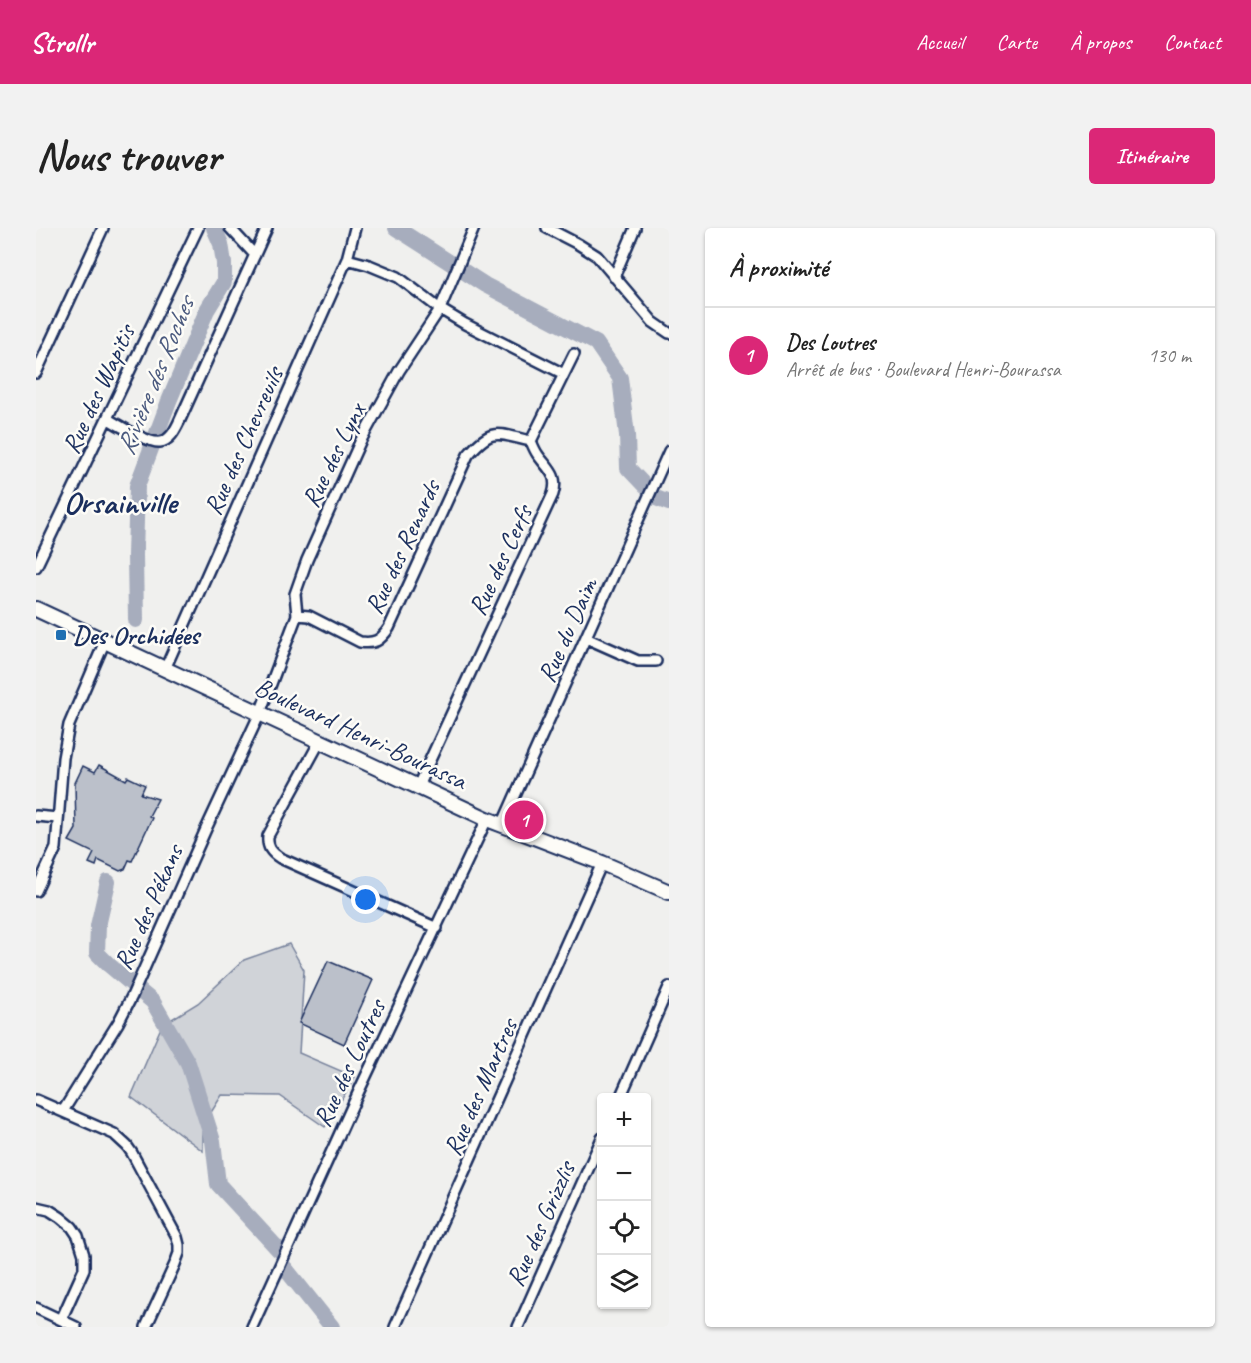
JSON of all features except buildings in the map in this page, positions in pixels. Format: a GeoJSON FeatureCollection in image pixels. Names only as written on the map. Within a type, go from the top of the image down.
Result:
{"type":"FeatureCollection","features":[{"type":"Feature","properties":{"kind":"main road","name":"Boulevard Henri-Bourassa"},"geometry":{"type":"LineString","coordinates":[[36,609],[488,819],[602,863],[669,892]]}},
{"type":"Feature","properties":{"kind":"street"},"geometry":{"type":"LineString","coordinates":[[36,373],[103,228]]}},
{"type":"Feature","properties":{"kind":"street","name":"Rue des Wapitis"},"geometry":{"type":"LineString","coordinates":[[36,567],[198,228]]}},
{"type":"Feature","properties":{"kind":"street"},"geometry":{"type":"LineString","coordinates":[[230,228],[255,255]]}},
{"type":"Feature","properties":{"kind":"street"},"geometry":{"type":"LineString","coordinates":[[108,419],[155,442],[166,440],[173,434],[267,228]]}},
{"type":"Feature","properties":{"kind":"street","name":"Rue des Chevreuils"},"geometry":{"type":"LineString","coordinates":[[165,669],[347,259],[356,228]]}},
{"type":"Feature","properties":{"kind":"street","name":"Rue des Lynx"},"geometry":{"type":"LineString","coordinates":[[260,713],[297,615],[296,594],[307,560],[360,442],[399,371],[440,309],[474,228]]}},
{"type":"Feature","properties":{"kind":"street"},"geometry":{"type":"LineString","coordinates":[[547,228],[597,256],[653,322],[669,333]]}},
{"type":"Feature","properties":{"kind":"street"},"geometry":{"type":"LineString","coordinates":[[614,277],[635,228]]}},
{"type":"Feature","properties":{"kind":"street"},"geometry":{"type":"LineString","coordinates":[[347,259],[398,277],[440,309],[465,324],[564,374]]}},
{"type":"Feature","properties":{"kind":"street"},"geometry":{"type":"LineString","coordinates":[[531,441],[574,354]]}},
{"type":"Feature","properties":{"kind":"street","name":"Rue des Renards"},"geometry":{"type":"LineString","coordinates":[[297,615],[309,616],[360,642],[376,642],[383,637],[468,455],[486,437],[497,434],[531,441]]}},
{"type":"Feature","properties":{"kind":"street","name":"Rue des Cerfs"},"geometry":{"type":"LineString","coordinates":[[418,786],[556,486],[554,477],[536,453],[531,441]]}},
{"type":"Feature","properties":{"kind":"street","name":"Rue du Daim"},"geometry":{"type":"LineString","coordinates":[[502,825],[669,451]]}},
{"type":"Feature","properties":{"kind":"street"},"geometry":{"type":"LineString","coordinates":[[586,638],[638,661],[656,662]]}},
{"type":"Feature","properties":{"kind":"street"},"geometry":{"type":"LineString","coordinates":[[36,891],[56,848],[63,758],[69,725],[105,641]]}},
{"type":"Feature","properties":{"kind":"street","name":"Rue des Pékans"},"geometry":{"type":"LineString","coordinates":[[63,1112],[118,1023],[139,982],[260,713]]}},
{"type":"Feature","properties":{"kind":"street"},"geometry":{"type":"LineString","coordinates":[[320,741],[268,836],[267,843],[270,850],[280,858],[437,928]]}},
{"type":"Feature","properties":{"kind":"street"},"geometry":{"type":"LineString","coordinates":[[36,816],[58,819]]}},
{"type":"Feature","properties":{"kind":"street","name":"Rue des Loutres"},"geometry":{"type":"LineString","coordinates":[[252,1327],[354,1101],[488,819]]}},
{"type":"Feature","properties":{"kind":"street","name":"Rue des Martres"},"geometry":{"type":"LineString","coordinates":[[396,1327],[602,863]]}},
{"type":"Feature","properties":{"kind":"street"},"geometry":{"type":"LineString","coordinates":[[622,1093],[669,987]]}},
{"type":"Feature","properties":{"kind":"street"},"geometry":{"type":"LineString","coordinates":[[36,1100],[114,1134],[127,1146],[177,1237],[179,1245],[175,1264],[146,1327]]}},
{"type":"Feature","properties":{"kind":"street","name":"Rue des Grizzlis"},"geometry":{"type":"LineString","coordinates":[[518,1327],[598,1147]]}},
{"type":"Feature","properties":{"kind":"street"},"geometry":{"type":"LineString","coordinates":[[36,1207],[49,1210],[72,1227],[78,1236],[84,1256],[84,1269],[61,1320]]}},
{"type":"Feature","properties":{"kind":"street"},"geometry":{"type":"LineString","coordinates":[[36,1308],[76,1327]]}},
{"type":"Feature","properties":{"kind":"shaded area"},"geometry":{"type":"Polygon","coordinates":[[[289,944],[304,970],[299,1053],[355,1077],[325,1127],[280,1096],[222,1095],[203,1125],[203,1151],[131,1097],[162,1025],[198,1003],[244,960],[289,944]]]}},
{"type":"Feature","properties":{"kind":"waterway","name":"Rivière des Roches"},"geometry":{"type":"LineString","coordinates":[[136,620],[137,486],[207,310],[224,282],[221,244],[214,228]]}},
{"type":"Feature","properties":{"kind":"waterway"},"geometry":{"type":"LineString","coordinates":[[396,228],[485,285],[596,343],[620,378],[627,435],[628,468],[646,487]]}},
{"type":"Feature","properties":{"kind":"waterway"},"geometry":{"type":"LineString","coordinates":[[656,498],[669,503]]}},
{"type":"Feature","properties":{"kind":"waterway","name":"Rivière des Roches"},"geometry":{"type":"LineString","coordinates":[[108,882],[98,926],[97,953],[153,1002],[188,1063],[213,1141],[218,1184],[279,1250]]}},
{"type":"Feature","properties":{"kind":"waterway","name":"Rivière des Roches"},"geometry":{"type":"LineString","coordinates":[[285,1268],[332,1327]]}},
{"type":"Feature","properties":{"kind":"place","name":"Des Orchidées"},"geometry":{"type":"Point","coordinates":[61,635]}},
{"type":"Feature","properties":{"kind":"place","name":"Des Loutres"},"geometry":{"type":"Point","coordinates":[524,820]}},
{"type":"Feature","properties":{"kind":"district","name":"Orsainville"},"geometry":{"type":"Point","coordinates":[120,502]}}]}
